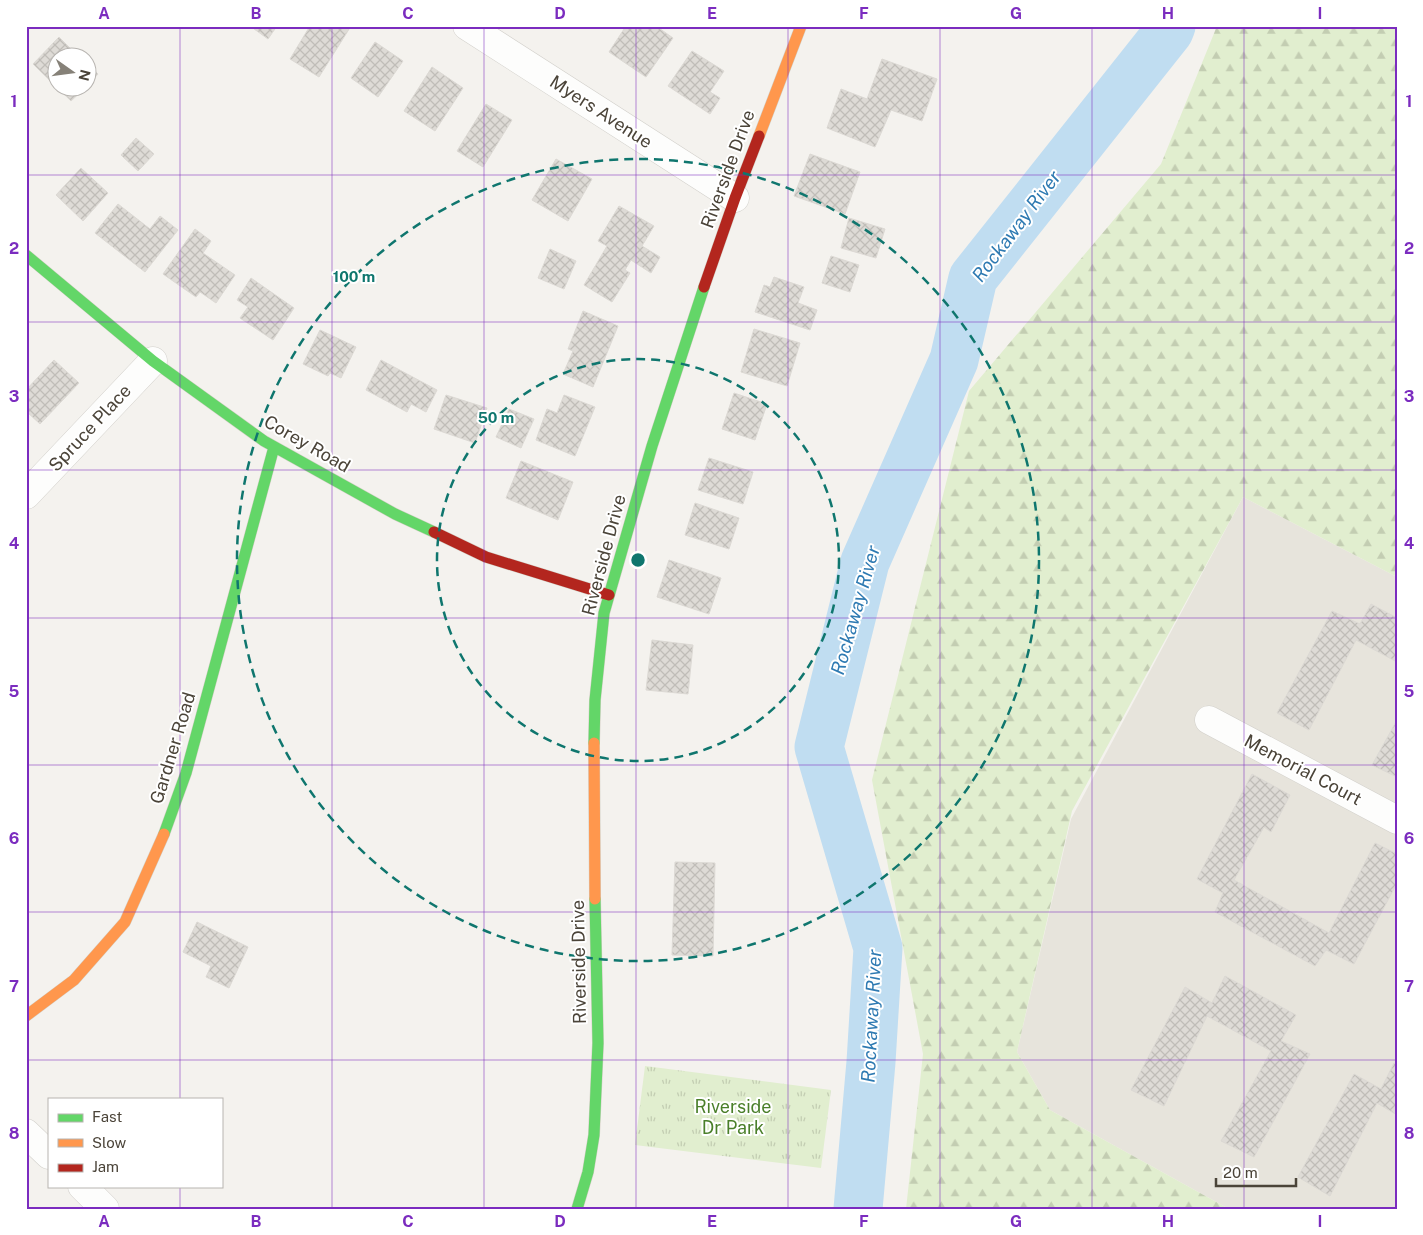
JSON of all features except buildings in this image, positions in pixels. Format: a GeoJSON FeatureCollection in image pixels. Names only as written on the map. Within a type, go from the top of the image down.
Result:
{"type":"FeatureCollection","features":[{"type":"Feature","properties":{"kind":"street","name":"Myers Avenue"},"geometry":{"type":"LineString","coordinates":[[466,26],[735,198]]}},
{"type":"Feature","properties":{"kind":"street","name":"Riverside Drive"},"geometry":{"type":"LineString","coordinates":[[577,1209],[588,1172],[594,1135],[598,1043],[593,762],[596,690],[604,613],[652,446],[735,198],[801,26]]}},
{"type":"Feature","properties":{"kind":"street","name":"Corey Road"},"geometry":{"type":"LineString","coordinates":[[26,255],[153,361],[274,447],[395,514],[486,557],[609,595]]}},
{"type":"Feature","properties":{"kind":"street","name":"Spruce Place"},"geometry":{"type":"LineString","coordinates":[[26,495],[153,361]]}},
{"type":"Feature","properties":{"kind":"street","name":"Gardner Road"},"geometry":{"type":"LineString","coordinates":[[26,1016],[74,980],[125,922],[161,843],[186,773],[274,447]]}},
{"type":"Feature","properties":{"kind":"street","name":"Memorial Court"},"geometry":{"type":"LineString","coordinates":[[1209,720],[1397,820]]}},
{"type":"Feature","properties":{"kind":"street"},"geometry":{"type":"LineString","coordinates":[[26,1133],[48,1154]]}},
{"type":"Feature","properties":{"kind":"street"},"geometry":{"type":"LineString","coordinates":[[84,1188],[105,1209]]}},
{"type":"Feature","properties":{"kind":"shaded area"},"geometry":{"type":"Polygon","coordinates":[[[1243,497],[1397,577],[1397,1209],[1229,1209],[1050,1110],[1017,1052],[1071,819],[1243,497]]]}},
{"type":"Feature","properties":{"kind":"green space"},"geometry":{"type":"Polygon","coordinates":[[[1217,26],[1397,26],[1397,577],[1243,497],[1072,811],[1017,1052],[1050,1110],[1229,1209],[906,1209],[923,1054],[872,780],[969,391],[1161,164],[1217,26]]]}},
{"type":"Feature","properties":{"kind":"green space","name":"Riverside Dr Park"},"geometry":{"type":"Polygon","coordinates":[[[645,1066],[831,1090],[821,1168],[635,1145],[645,1066]]]}},
{"type":"Feature","properties":{"kind":"waterway","name":"Rockaway River"},"geometry":{"type":"LineString","coordinates":[[858,1209],[871,1062],[878,948],[819,747],[865,562],[954,360],[973,278],[1169,31],[1171,26]]}},
{"type":"Feature","properties":{"kind":"traffic: fast"},"geometry":{"type":"LineString","coordinates":[[26,255],[153,361],[264,441],[395,514],[434,532]]}},
{"type":"Feature","properties":{"kind":"traffic: fast"},"geometry":{"type":"LineString","coordinates":[[594,743],[595,700],[604,613],[652,446],[704,287]]}},
{"type":"Feature","properties":{"kind":"traffic: fast"},"geometry":{"type":"LineString","coordinates":[[164,834],[186,773],[274,447]]}},
{"type":"Feature","properties":{"kind":"traffic: fast"},"geometry":{"type":"LineString","coordinates":[[577,1209],[588,1172],[594,1135],[598,1043],[595,899]]}},
{"type":"Feature","properties":{"kind":"traffic: slow"},"geometry":{"type":"LineString","coordinates":[[759,136],[801,26]]}},
{"type":"Feature","properties":{"kind":"traffic: slow"},"geometry":{"type":"LineString","coordinates":[[594,743],[595,899]]}},
{"type":"Feature","properties":{"kind":"traffic: slow"},"geometry":{"type":"LineString","coordinates":[[26,1016],[74,980],[125,922],[164,834]]}},
{"type":"Feature","properties":{"kind":"traffic: jam"},"geometry":{"type":"LineString","coordinates":[[704,287],[759,136]]}},
{"type":"Feature","properties":{"kind":"traffic: jam"},"geometry":{"type":"LineString","coordinates":[[434,532],[486,557],[609,595]]}}]}
